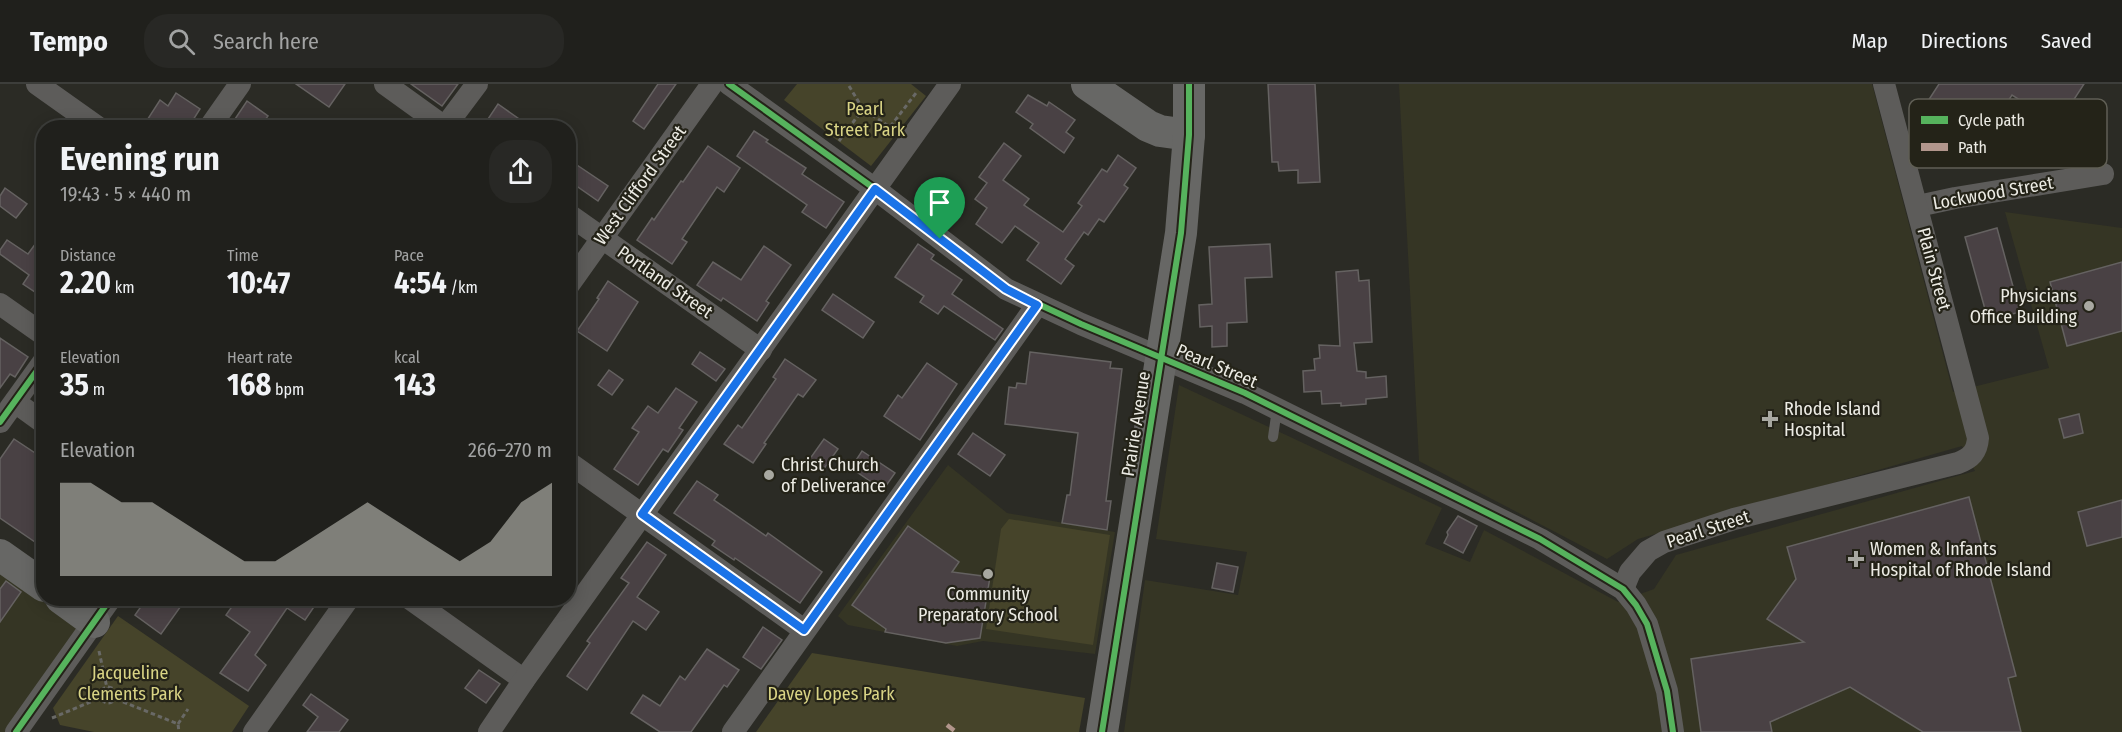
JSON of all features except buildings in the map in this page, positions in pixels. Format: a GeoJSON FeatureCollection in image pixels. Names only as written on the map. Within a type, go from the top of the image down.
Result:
{"type":"FeatureCollection","features":[{"type":"Feature","properties":{"kind":"street"},"geometry":{"type":"LineString","coordinates":[[37,84],[88,120]]}},
{"type":"Feature","properties":{"kind":"street"},"geometry":{"type":"LineString","coordinates":[[215,120],[240,84]]}},
{"type":"Feature","properties":{"kind":"street"},"geometry":{"type":"LineString","coordinates":[[385,84],[435,120]]}},
{"type":"Feature","properties":{"kind":"street"},"geometry":{"type":"LineString","coordinates":[[450,120],[477,84]]}},
{"type":"Feature","properties":{"kind":"street","name":"West Clifford Street"},"geometry":{"type":"LineString","coordinates":[[576,274],[712,84]]}},
{"type":"Feature","properties":{"kind":"street","name":"Pearl Street"},"geometry":{"type":"LineString","coordinates":[[729,84],[875,189],[1006,289],[1037,305],[1161,359],[1245,393],[1540,539],[1623,589],[1630,572],[1648,551],[1664,542],[1734,519],[1958,463],[1973,454]]}},
{"type":"Feature","properties":{"kind":"street"},"geometry":{"type":"LineString","coordinates":[[489,732],[950,84]]}},
{"type":"Feature","properties":{"kind":"street"},"geometry":{"type":"LineString","coordinates":[[1087,84],[1148,126],[1160,131],[1189,135]]}},
{"type":"Feature","properties":{"kind":"street","name":"Prairie Avenue"},"geometry":{"type":"LineString","coordinates":[[1102,732],[1181,233],[1189,135],[1189,84]]}},
{"type":"Feature","properties":{"kind":"street","name":"Plain Street"},"geometry":{"type":"LineString","coordinates":[[1884,84],[1978,438],[1973,454]]}},
{"type":"Feature","properties":{"kind":"street","name":"Lockwood Street"},"geometry":{"type":"LineString","coordinates":[[1918,206],[2103,174]]}},
{"type":"Feature","properties":{"kind":"street","name":"Portland Street"},"geometry":{"type":"LineString","coordinates":[[576,219],[761,350]]}},
{"type":"Feature","properties":{"kind":"street"},"geometry":{"type":"LineString","coordinates":[[0,304],[36,329]]}},
{"type":"Feature","properties":{"kind":"street"},"geometry":{"type":"LineString","coordinates":[[733,732],[1037,305]]}},
{"type":"Feature","properties":{"kind":"street"},"geometry":{"type":"LineString","coordinates":[[0,422],[36,372]]}},
{"type":"Feature","properties":{"kind":"street"},"geometry":{"type":"LineString","coordinates":[[15,402],[36,417]]}},
{"type":"Feature","properties":{"kind":"street"},"geometry":{"type":"LineString","coordinates":[[576,468],[804,630]]}},
{"type":"Feature","properties":{"kind":"street"},"geometry":{"type":"LineString","coordinates":[[0,555],[36,580]]}},
{"type":"Feature","properties":{"kind":"street"},"geometry":{"type":"LineString","coordinates":[[1623,589],[1647,624],[1667,691],[1673,732]]}},
{"type":"Feature","properties":{"kind":"street"},"geometry":{"type":"LineString","coordinates":[[16,732],[101,622],[75,606]]}},
{"type":"Feature","properties":{"kind":"street"},"geometry":{"type":"LineString","coordinates":[[254,732],[343,606]]}},
{"type":"Feature","properties":{"kind":"street"},"geometry":{"type":"LineString","coordinates":[[420,606],[524,680]]}},
{"type":"Feature","properties":{"kind":"lane"},"geometry":{"type":"LineString","coordinates":[[1273,437],[1277,409]]}},
{"type":"Feature","properties":{"kind":"path"},"geometry":{"type":"LineString","coordinates":[[849,86],[863,109],[890,127],[916,93]]}},
{"type":"Feature","properties":{"kind":"path"},"geometry":{"type":"LineString","coordinates":[[828,156],[863,109]]}},
{"type":"Feature","properties":{"kind":"path"},"geometry":{"type":"LineString","coordinates":[[101,622],[107,688]]}},
{"type":"Feature","properties":{"kind":"path"},"geometry":{"type":"LineString","coordinates":[[100,698],[102,691],[107,688]]}},
{"type":"Feature","properties":{"kind":"path"},"geometry":{"type":"LineString","coordinates":[[107,688],[115,692],[116,699]]}},
{"type":"Feature","properties":{"kind":"path"},"geometry":{"type":"LineString","coordinates":[[100,698],[107,703],[116,699]]}},
{"type":"Feature","properties":{"kind":"path"},"geometry":{"type":"LineString","coordinates":[[48,720],[100,698]]}},
{"type":"Feature","properties":{"kind":"path"},"geometry":{"type":"LineString","coordinates":[[116,699],[178,724]]}},
{"type":"Feature","properties":{"kind":"path"},"geometry":{"type":"LineString","coordinates":[[179,732],[178,724],[188,709]]}},
{"type":"Feature","properties":{"kind":"shaded area"},"geometry":{"type":"Polygon","coordinates":[[[1399,84],[1872,84],[1953,392],[2049,368],[2005,212],[2122,228],[2122,732],[1124,732],[1145,580],[1238,595],[1247,552],[1156,539],[1179,385],[1442,508],[1425,544],[1470,562],[1484,530],[1618,602],[1654,589],[1676,555],[1975,471],[1962,446],[1638,539],[1607,559],[1419,461],[1399,84]]]}},
{"type":"Feature","properties":{"kind":"shaded area","name":"Community Preparatory School"},"geometry":{"type":"Polygon","coordinates":[[[948,465],[1007,513],[1115,532],[1095,654],[983,641],[957,646],[848,625],[838,616],[948,465]]]}},
{"type":"Feature","properties":{"kind":"shaded area"},"geometry":{"type":"Polygon","coordinates":[[[0,558],[36,584],[36,606],[67,606],[91,623],[24,732],[0,732],[0,558]]]}},
{"type":"Feature","properties":{"kind":"green space","name":"Pearl Street Park"},"geometry":{"type":"Polygon","coordinates":[[[797,84],[911,84],[926,96],[871,166],[784,100],[797,84]]]}},
{"type":"Feature","properties":{"kind":"green space"},"geometry":{"type":"Polygon","coordinates":[[[1009,519],[1110,535],[1093,645],[986,629],[1001,529],[1009,519]]]}},
{"type":"Feature","properties":{"kind":"green space","name":"Jacqueline Clements Park"},"geometry":{"type":"Polygon","coordinates":[[[118,616],[249,706],[232,732],[94,732],[60,725],[53,708],[118,616]]]}},
{"type":"Feature","properties":{"kind":"green space","name":"Davey Lopes Park"},"geometry":{"type":"Polygon","coordinates":[[[812,653],[1085,698],[1079,732],[756,732],[812,653]]]}},
{"type":"Feature","properties":{"kind":"marked path"},"geometry":{"type":"LineString","coordinates":[[947,725],[956,732]]}},
{"type":"Feature","properties":{"kind":"cycle path"},"geometry":{"type":"LineString","coordinates":[[729,84],[875,189],[1006,289],[1081,324],[1245,393],[1540,539],[1623,589],[1647,624],[1667,691],[1673,732]]}},
{"type":"Feature","properties":{"kind":"cycle path"},"geometry":{"type":"LineString","coordinates":[[1102,732],[1181,233],[1189,135],[1189,84]]}},
{"type":"Feature","properties":{"kind":"cycle path"},"geometry":{"type":"LineString","coordinates":[[0,422],[36,372]]}},
{"type":"Feature","properties":{"kind":"cycle path"},"geometry":{"type":"LineString","coordinates":[[16,732],[105,606]]}},
{"type":"Feature","properties":{"kind":"place","name":"Physicians Office Building"},"geometry":{"type":"Point","coordinates":[2089,306]}},
{"type":"Feature","properties":{"kind":"place","name":"Rhode Island Hospital"},"geometry":{"type":"Point","coordinates":[1770,419]}},
{"type":"Feature","properties":{"kind":"place","name":"Christ Church of Deliverance"},"geometry":{"type":"Point","coordinates":[769,475]}},
{"type":"Feature","properties":{"kind":"place","name":"Women & Infants Hospital of Rhode Island"},"geometry":{"type":"Point","coordinates":[1856,559]}},
{"type":"Feature","properties":{"kind":"place","name":"Community Preparatory School"},"geometry":{"type":"Point","coordinates":[988,574]}},
{"type":"Feature","properties":{"kind":"route"},"geometry":{"type":"LineString","coordinates":[[875,189],[940,239],[1006,289],[1037,305],[804,630],[642,514],[875,189]]}}]}
